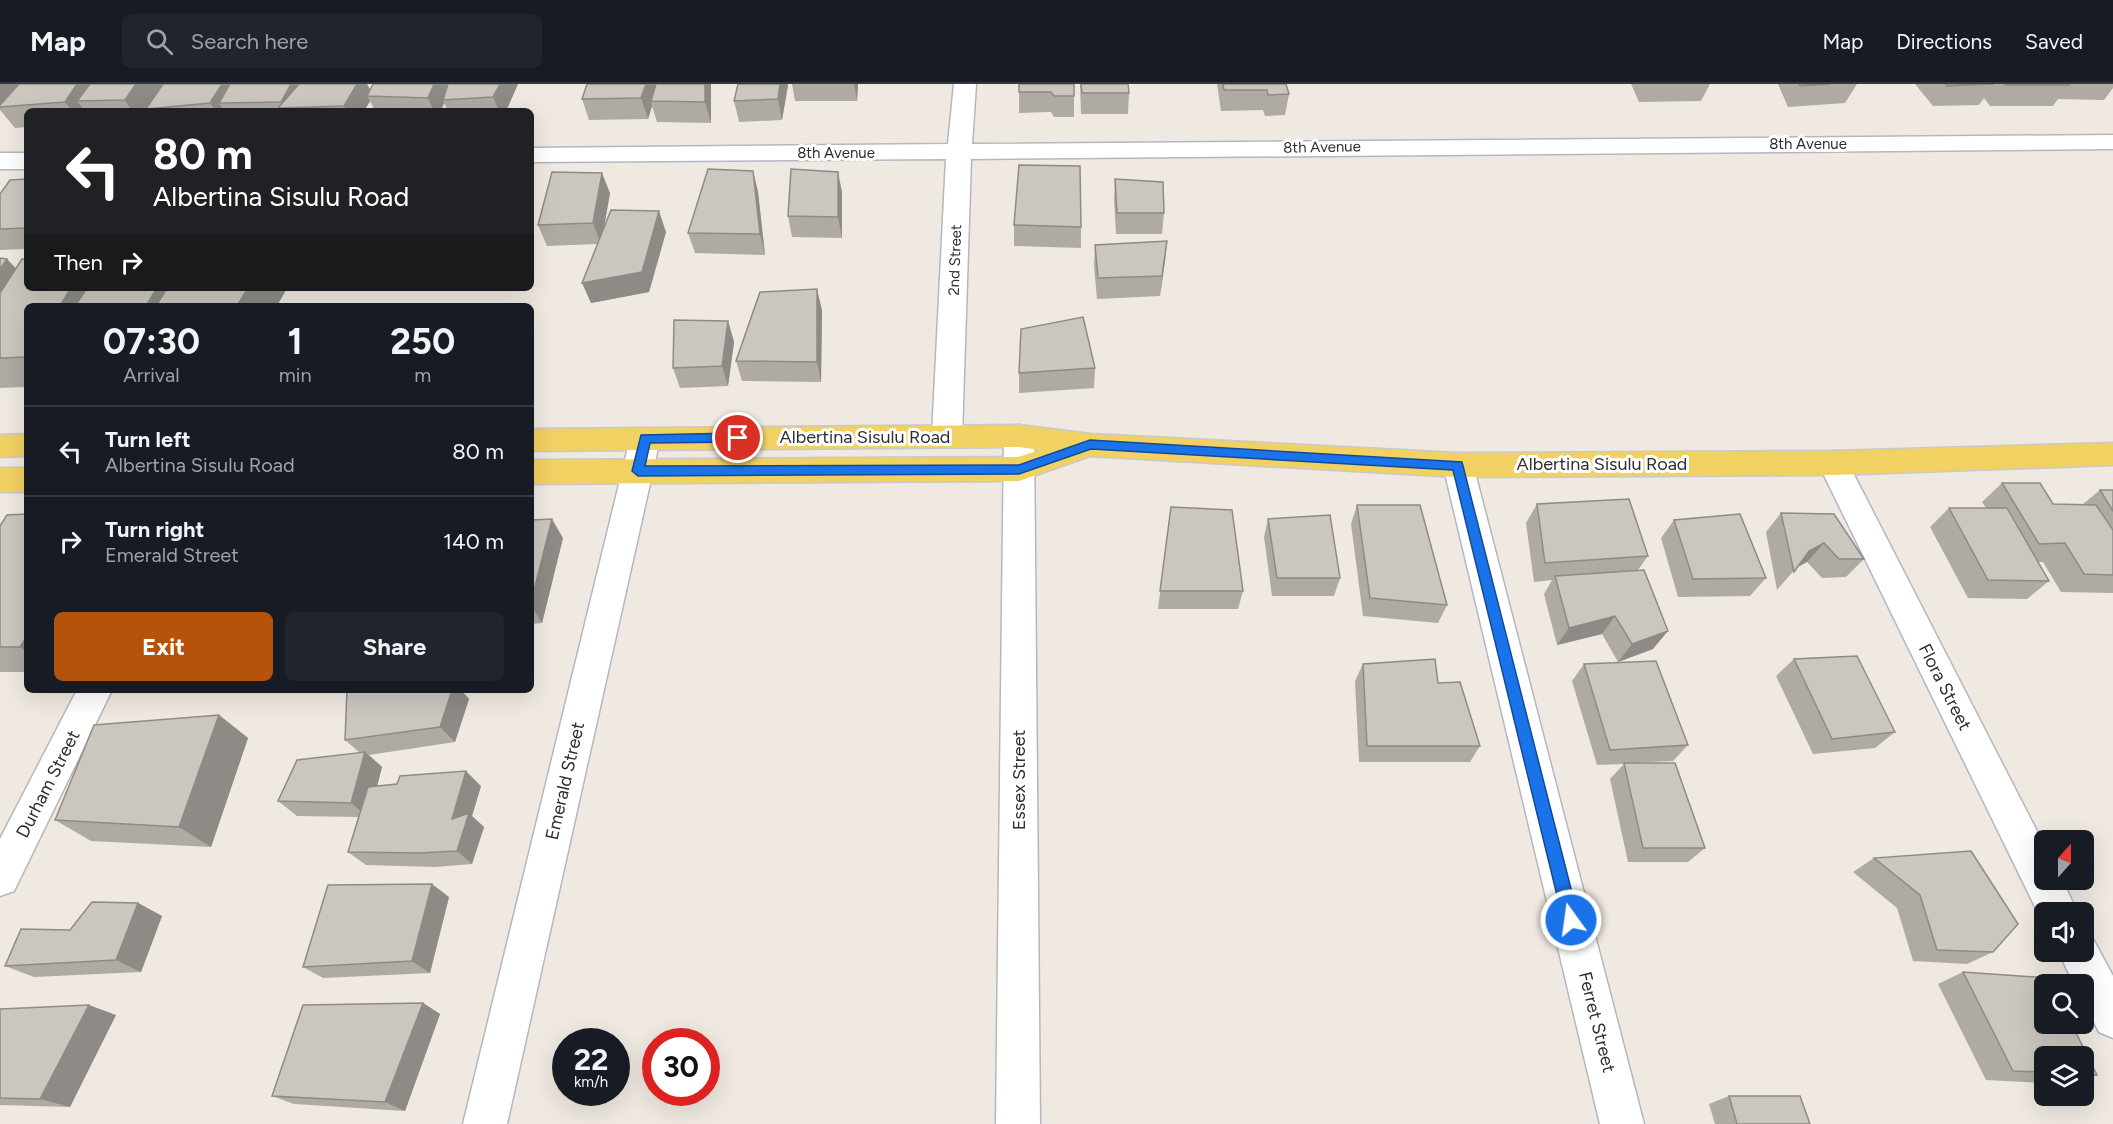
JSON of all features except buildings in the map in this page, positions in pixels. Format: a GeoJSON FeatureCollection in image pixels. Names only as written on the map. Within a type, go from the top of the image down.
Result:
{"type":"FeatureCollection","features":[{"type":"Feature","properties":{"kind":"main road","name":"Albertina Sisulu Road"},"geometry":{"type":"LineString","coordinates":[[534,472],[642,455],[947,436],[1019,453]]}},
{"type":"Feature","properties":{"kind":"main road","name":"Albertina Sisulu Road"},"geometry":{"type":"LineString","coordinates":[[534,440],[642,455],[1019,453],[1090,445],[1458,465],[1833,463],[2113,454]]}},
{"type":"Feature","properties":{"kind":"main road"},"geometry":{"type":"LineString","coordinates":[[0,446],[24,445]]}},
{"type":"Feature","properties":{"kind":"main road"},"geometry":{"type":"LineString","coordinates":[[0,480],[24,480]]}},
{"type":"Feature","properties":{"kind":"street","name":"2nd Street"},"geometry":{"type":"LineString","coordinates":[[947,436],[959,152],[965,84]]}},
{"type":"Feature","properties":{"kind":"street","name":"8th Avenue"},"geometry":{"type":"LineString","coordinates":[[534,155],[2113,142]]}},
{"type":"Feature","properties":{"kind":"street"},"geometry":{"type":"LineString","coordinates":[[0,161],[24,161]]}},
{"type":"Feature","properties":{"kind":"street","name":"Essex Street"},"geometry":{"type":"LineString","coordinates":[[1018,1124],[1019,453]]}},
{"type":"Feature","properties":{"kind":"street","name":"Emerald Street"},"geometry":{"type":"LineString","coordinates":[[484,1124],[642,455]]}},
{"type":"Feature","properties":{"kind":"street","name":"Flora Street"},"geometry":{"type":"LineString","coordinates":[[1833,463],[2053,902]]}},
{"type":"Feature","properties":{"kind":"street","name":"Ferret Street"},"geometry":{"type":"LineString","coordinates":[[1458,465],[1622,1124]]}},
{"type":"Feature","properties":{"kind":"street","name":"Durham Street"},"geometry":{"type":"LineString","coordinates":[[0,878],[93,693]]}},
{"type":"Feature","properties":{"kind":"street"},"geometry":{"type":"LineString","coordinates":[[2084,962],[2113,1018]]}},
{"type":"Feature","properties":{"kind":"route"},"geometry":{"type":"LineString","coordinates":[[738,438],[645,439],[638,471],[1019,469],[1090,445],[1458,465],[1571,920]]}}]}
